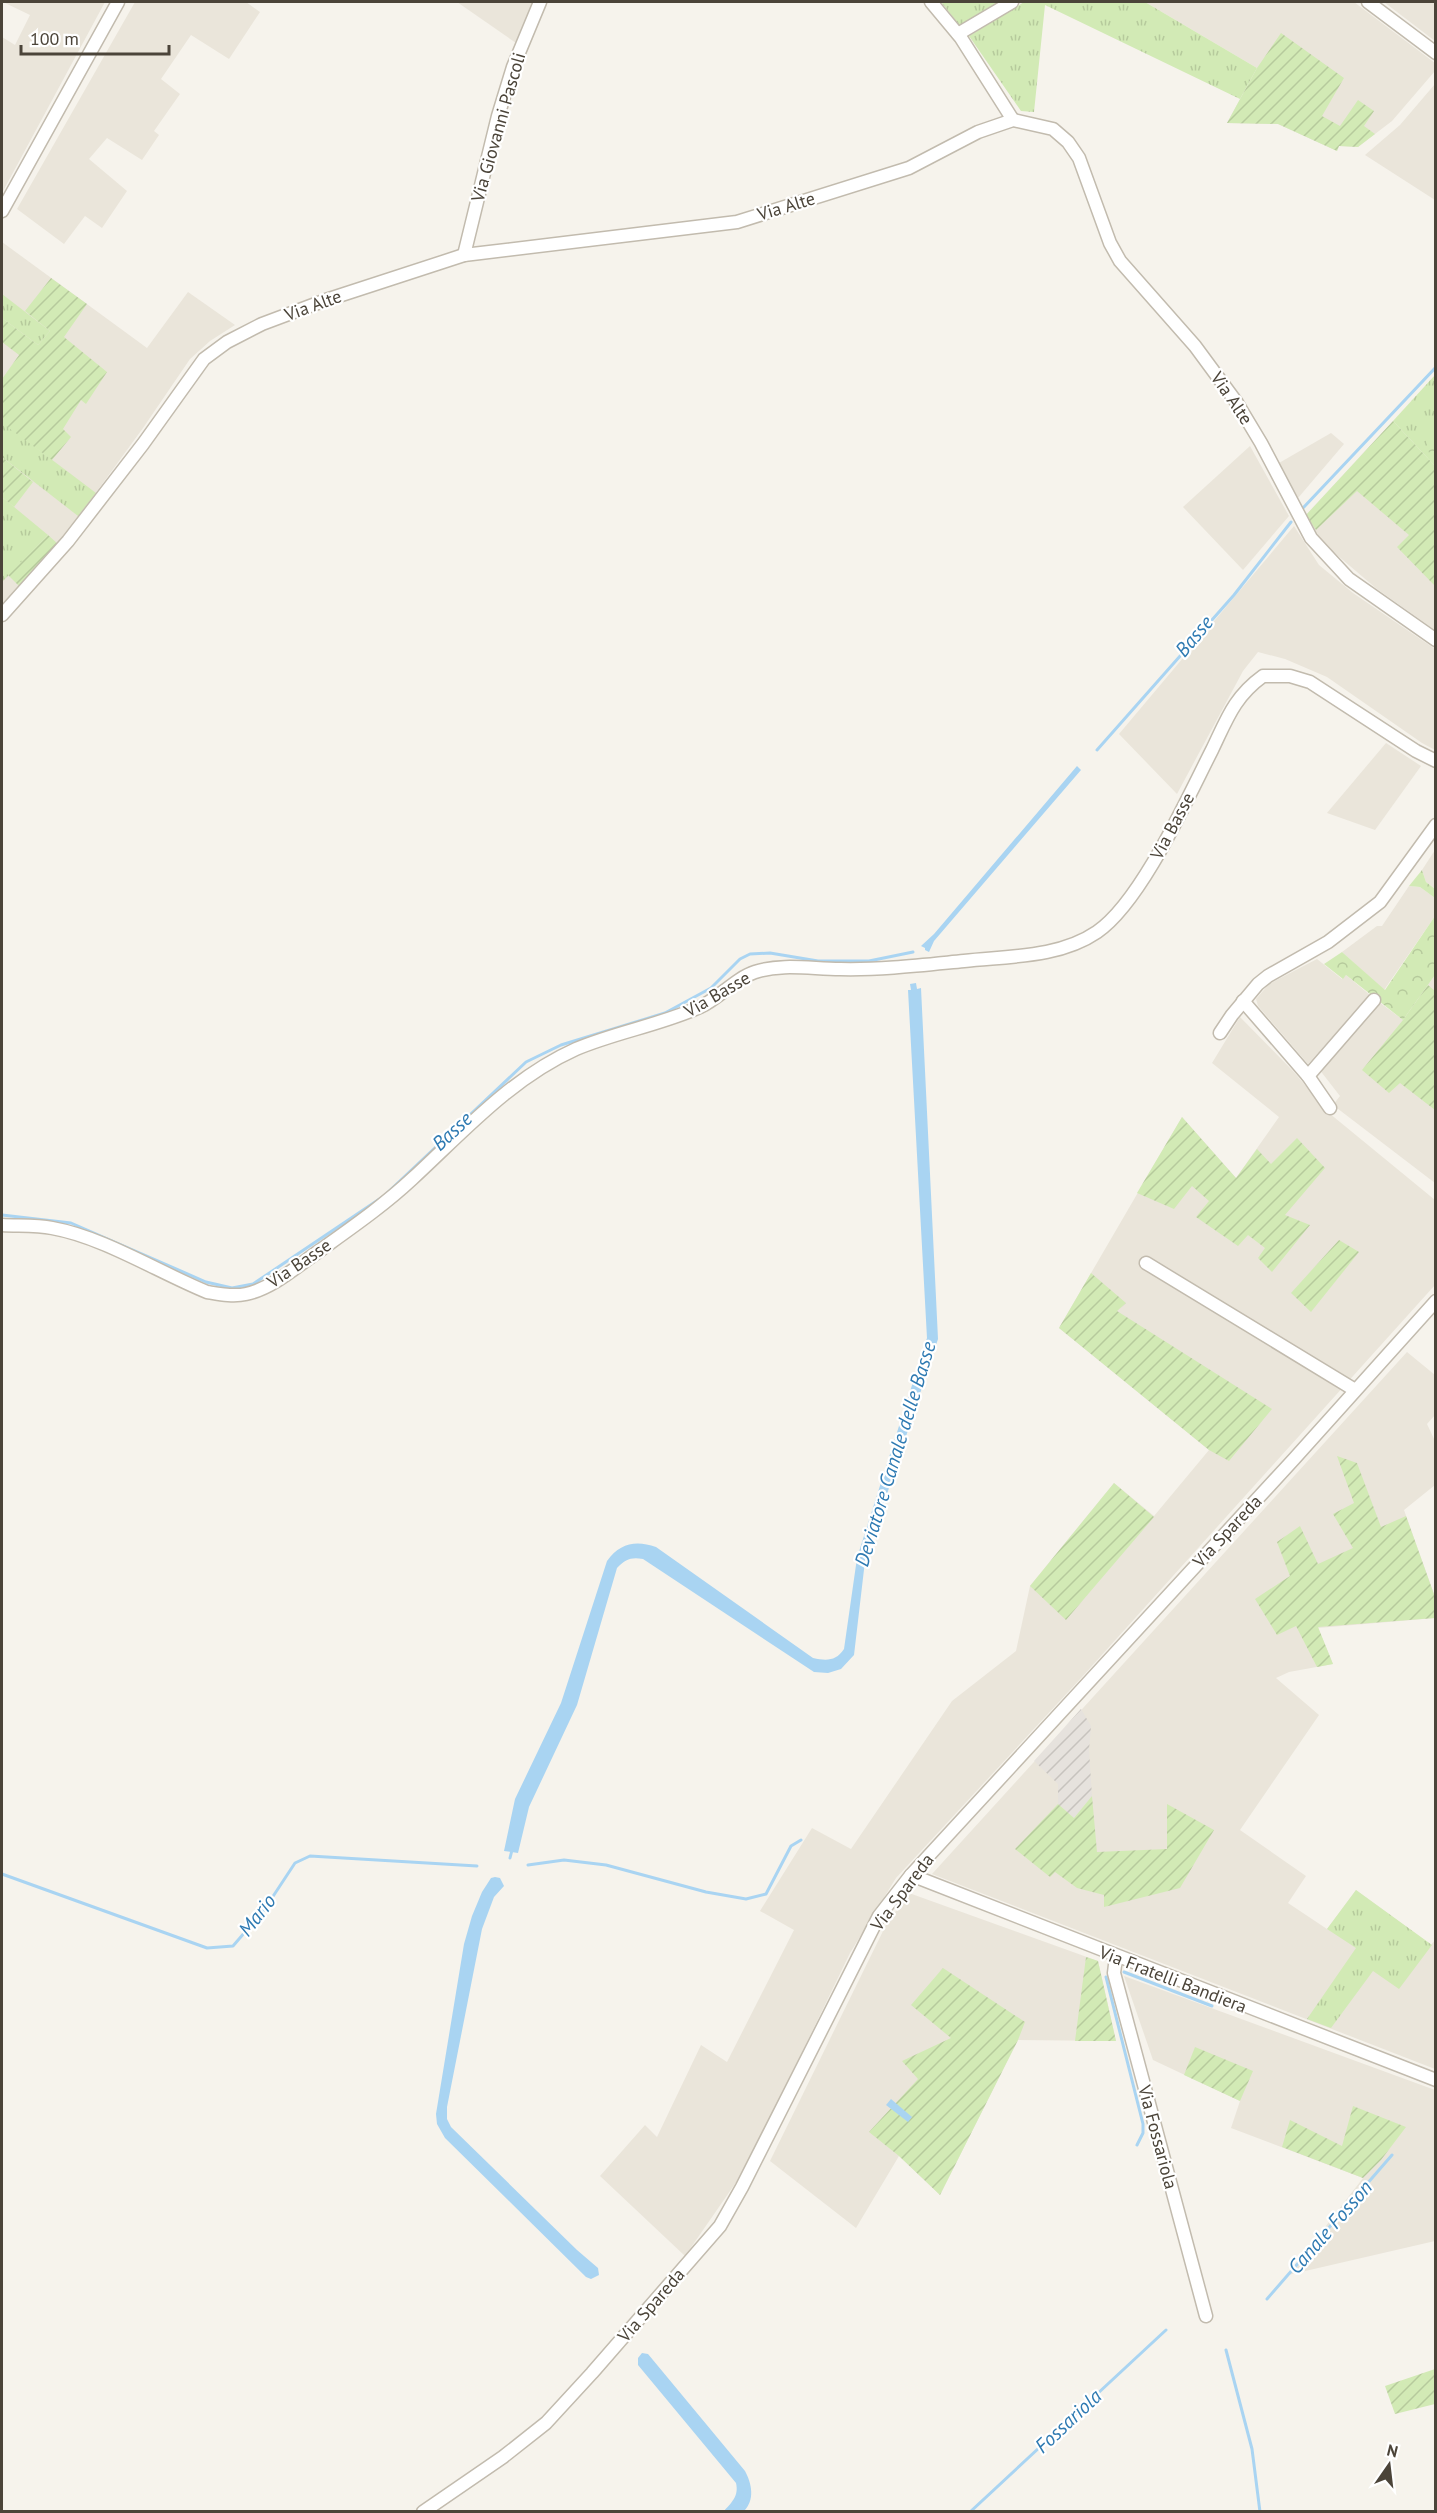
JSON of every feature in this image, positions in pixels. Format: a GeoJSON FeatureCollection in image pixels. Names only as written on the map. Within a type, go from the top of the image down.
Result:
{"type":"FeatureCollection","features":[{"type":"Feature","properties":{"kind":"street"},"geometry":{"type":"LineString","coordinates":[[2,211],[118,2]]}},
{"type":"Feature","properties":{"kind":"street","name":"Via Giovanni Pascoli"},"geometry":{"type":"LineString","coordinates":[[464,255],[498,116],[513,67],[540,2]]}},
{"type":"Feature","properties":{"kind":"street"},"geometry":{"type":"LineString","coordinates":[[932,2],[958,34],[1013,120]]}},
{"type":"Feature","properties":{"kind":"street"},"geometry":{"type":"LineString","coordinates":[[958,34],[1012,2]]}},
{"type":"Feature","properties":{"kind":"street"},"geometry":{"type":"LineString","coordinates":[[1368,2],[1436,53]]}},
{"type":"Feature","properties":{"kind":"street","name":"Via Alte"},"geometry":{"type":"LineString","coordinates":[[2,615],[68,541],[171,407],[204,359],[227,342],[262,324],[326,300],[464,255],[737,222],[909,168],[978,132],[1013,120],[1053,129],[1068,142],[1079,158],[1110,243],[1120,261],[1195,346],[1237,403],[1261,443],[1311,538],[1329,561],[1349,579],[1436,640]]}},
{"type":"Feature","properties":{"kind":"street","name":"Via Basse"},"geometry":{"type":"LineString","coordinates":[[2,1225],[51,1228],[75,1234],[96,1240],[207,1292],[225,1295],[247,1294],[281,1278],[372,1213],[510,1088],[540,1068],[576,1049],[670,1020],[705,1005],[753,972],[784,967],[843,969],[924,965],[1047,952],[1074,944],[1098,932],[1117,915],[1142,881],[1238,699],[1263,676],[1290,676],[1310,682],[1416,751],[1436,761]]}},
{"type":"Feature","properties":{"kind":"street"},"geometry":{"type":"LineString","coordinates":[[1220,1033],[1243,1001],[1269,976],[1328,942],[1380,902],[1436,825]]}},
{"type":"Feature","properties":{"kind":"street"},"geometry":{"type":"LineString","coordinates":[[1308,1076],[1374,1000]]}},
{"type":"Feature","properties":{"kind":"street"},"geometry":{"type":"LineString","coordinates":[[1243,1001],[1308,1076],[1330,1108]]}},
{"type":"Feature","properties":{"kind":"street"},"geometry":{"type":"LineString","coordinates":[[1146,1263],[1355,1390]]}},
{"type":"Feature","properties":{"kind":"street","name":"Via Spareda"},"geometry":{"type":"LineString","coordinates":[[423,2511],[502,2457],[546,2423],[720,2226],[879,1916],[911,1875],[1436,1301]]}},
{"type":"Feature","properties":{"kind":"street","name":"Via Fratelli Bandiera"},"geometry":{"type":"LineString","coordinates":[[911,1875],[1116,1957],[1436,2080]]}},
{"type":"Feature","properties":{"kind":"street","name":"Via Fossariola"},"geometry":{"type":"LineString","coordinates":[[1116,1957],[1114,1973],[1206,2316]]}},
{"type":"Feature","properties":{"kind":"shaded area"},"geometry":{"type":"Polygon","coordinates":[[[3,2],[105,2],[2,193],[2,37],[15,45],[30,15],[3,2]]]}},
{"type":"Feature","properties":{"kind":"shaded area"},"geometry":{"type":"Polygon","coordinates":[[[135,2],[246,2],[260,12],[229,59],[191,35],[161,79],[180,94],[154,131],[159,135],[142,160],[107,138],[89,159],[127,191],[102,228],[85,216],[64,244],[17,209],[135,2]]]}},
{"type":"Feature","properties":{"kind":"shaded area"},"geometry":{"type":"Polygon","coordinates":[[[457,2],[533,2],[516,43],[457,2]]]}},
{"type":"Feature","properties":{"kind":"shaded area"},"geometry":{"type":"Polygon","coordinates":[[[1145,2],[1354,2],[1435,63],[1435,71],[1392,121],[1358,147],[1339,146],[1337,151],[1278,124],[1227,123],[1257,68],[1145,2]]]}},
{"type":"Feature","properties":{"kind":"shaded area"},"geometry":{"type":"Polygon","coordinates":[[[1384,2],[1435,2],[1435,41],[1384,2]]]}},
{"type":"Feature","properties":{"kind":"shaded area"},"geometry":{"type":"Polygon","coordinates":[[[1435,84],[1435,200],[1365,155],[1400,125],[1435,84]]]}},
{"type":"Feature","properties":{"kind":"shaded area"},"geometry":{"type":"Polygon","coordinates":[[[2,242],[147,348],[188,292],[235,325],[210,341],[190,359],[54,550],[2,605],[2,242]]]}},
{"type":"Feature","properties":{"kind":"shaded area"},"geometry":{"type":"Polygon","coordinates":[[[1393,421],[1435,466],[1435,630],[1377,589],[1323,543],[1306,515],[1393,421]]]}},
{"type":"Feature","properties":{"kind":"shaded area"},"geometry":{"type":"Polygon","coordinates":[[[1331,433],[1344,444],[1298,498],[1279,463],[1331,433]]]}},
{"type":"Feature","properties":{"kind":"shaded area"},"geometry":{"type":"Polygon","coordinates":[[[1250,446],[1289,516],[1243,570],[1183,507],[1250,446]]]}},
{"type":"Feature","properties":{"kind":"shaded area"},"geometry":{"type":"Polygon","coordinates":[[[1294,526],[1319,565],[1353,593],[1435,649],[1435,750],[1327,677],[1285,659],[1258,652],[1243,671],[1177,794],[1119,734],[1294,526]]]}},
{"type":"Feature","properties":{"kind":"shaded area"},"geometry":{"type":"Polygon","coordinates":[[[1386,743],[1421,766],[1375,830],[1327,813],[1386,743]]]}},
{"type":"Feature","properties":{"kind":"shaded area"},"geometry":{"type":"Polygon","coordinates":[[[1435,850],[1435,889],[1426,882],[1422,870],[1435,850]]]}},
{"type":"Feature","properties":{"kind":"shaded area"},"geometry":{"type":"Polygon","coordinates":[[[1409,886],[1420,887],[1435,898],[1435,916],[1384,990],[1342,952],[1377,926],[1382,926],[1409,886]]]}},
{"type":"Feature","properties":{"kind":"shaded area"},"geometry":{"type":"Polygon","coordinates":[[[1317,959],[1342,979],[1346,975],[1370,995],[1308,1064],[1258,1006],[1256,999],[1269,984],[1317,959]]]}},
{"type":"Feature","properties":{"kind":"shaded area"},"geometry":{"type":"Polygon","coordinates":[[[1435,975],[1435,1183],[1333,1105],[1340,1096],[1319,1069],[1379,1002],[1403,1020],[1435,975]]]}},
{"type":"Feature","properties":{"kind":"shaded area"},"geometry":{"type":"Polygon","coordinates":[[[1240,1017],[1293,1071],[1329,1113],[1435,1200],[1435,1285],[1082,1677],[896,1878],[850,1953],[746,2168],[685,2256],[600,2176],[645,2125],[657,2137],[701,2045],[727,2062],[794,1930],[760,1911],[812,1828],[851,1849],[952,1701],[1016,1651],[1030,1586],[1114,1483],[1154,1516],[1209,1450],[1059,1328],[1182,1117],[1236,1178],[1279,1117],[1212,1063],[1240,1017]]]}},
{"type":"Feature","properties":{"kind":"shaded area"},"geometry":{"type":"Polygon","coordinates":[[[1407,1352],[1435,1375],[1435,1415],[1427,1424],[1435,1441],[1435,1485],[1404,1510],[1435,1597],[1435,1618],[1318,1628],[1333,1664],[1289,1672],[1276,1678],[1319,1715],[1240,1830],[1306,1876],[1288,1903],[1327,1929],[1356,1890],[1431,1945],[1435,1940],[1435,2069],[932,1874],[1407,1352]]]}},
{"type":"Feature","properties":{"kind":"shaded area"},"geometry":{"type":"Polygon","coordinates":[[[1081,1709],[1091,1726],[1089,1750],[1092,1796],[1074,1818],[1058,1804],[1058,1784],[1034,1761],[1081,1709]]]}},
{"type":"Feature","properties":{"kind":"shaded area"},"geometry":{"type":"Polygon","coordinates":[[[909,1893],[1098,1961],[1116,2041],[1018,2040],[940,2195],[899,2156],[856,2228],[770,2161],[886,1925],[909,1893]]]}},
{"type":"Feature","properties":{"kind":"shaded area"},"geometry":{"type":"Polygon","coordinates":[[[1124,1976],[1435,2090],[1435,2241],[1288,2275],[1363,2178],[1231,2128],[1240,2101],[1153,2060],[1124,1976]]]}},
{"type":"Feature","properties":{"kind":"green space"},"geometry":{"type":"Polygon","coordinates":[[[941,2],[1002,2],[960,26],[941,2]]]}},
{"type":"Feature","properties":{"kind":"green space"},"geometry":{"type":"Polygon","coordinates":[[[1024,2],[1145,2],[1257,68],[1240,99],[1045,5],[1034,112],[1021,111],[969,36],[1024,2]]]}},
{"type":"Feature","properties":{"kind":"green space"},"geometry":{"type":"Polygon","coordinates":[[[1281,33],[1344,78],[1322,116],[1340,126],[1358,100],[1374,111],[1364,126],[1375,134],[1358,147],[1339,146],[1337,151],[1278,124],[1227,123],[1257,68],[1281,33]]]}},
{"type":"Feature","properties":{"kind":"green space"},"geometry":{"type":"Polygon","coordinates":[[[51,278],[87,304],[64,337],[107,372],[86,404],[81,400],[63,429],[71,437],[52,460],[2,423],[2,379],[19,355],[2,342],[2,318],[38,345],[50,331],[25,311],[51,278]]]}},
{"type":"Feature","properties":{"kind":"green space"},"geometry":{"type":"Polygon","coordinates":[[[2,294],[50,331],[38,345],[2,318],[2,294]]]}},
{"type":"Feature","properties":{"kind":"green space"},"geometry":{"type":"Polygon","coordinates":[[[1435,375],[1435,466],[1393,421],[1435,375]]]}},
{"type":"Feature","properties":{"kind":"green space"},"geometry":{"type":"Polygon","coordinates":[[[1393,421],[1435,466],[1435,586],[1397,547],[1409,535],[1357,491],[1316,530],[1306,515],[1393,421]]]}},
{"type":"Feature","properties":{"kind":"green space"},"geometry":{"type":"Polygon","coordinates":[[[2,422],[96,493],[78,516],[2,457],[2,422]]]}},
{"type":"Feature","properties":{"kind":"green space"},"geometry":{"type":"Polygon","coordinates":[[[1435,429],[1435,458],[1429,453],[1426,441],[1435,429]]]}},
{"type":"Feature","properties":{"kind":"green space"},"geometry":{"type":"Polygon","coordinates":[[[2,457],[33,482],[14,507],[2,497],[2,457]]]}},
{"type":"Feature","properties":{"kind":"green space"},"geometry":{"type":"Polygon","coordinates":[[[2,497],[48,535],[2,582],[2,497]]]}},
{"type":"Feature","properties":{"kind":"green space"},"geometry":{"type":"Polygon","coordinates":[[[48,535],[58,544],[19,586],[8,575],[48,535]]]}},
{"type":"Feature","properties":{"kind":"green space"},"geometry":{"type":"Polygon","coordinates":[[[1422,870],[1426,882],[1435,889],[1435,898],[1420,887],[1409,886],[1422,870]]]}},
{"type":"Feature","properties":{"kind":"green space"},"geometry":{"type":"Polygon","coordinates":[[[1435,916],[1435,975],[1403,1020],[1346,975],[1343,979],[1324,964],[1342,952],[1385,990],[1435,916]]]}},
{"type":"Feature","properties":{"kind":"green space"},"geometry":{"type":"Polygon","coordinates":[[[1428,985],[1435,991],[1435,1110],[1400,1083],[1389,1093],[1362,1070],[1428,985]]]}},
{"type":"Feature","properties":{"kind":"green space"},"geometry":{"type":"Polygon","coordinates":[[[1182,1117],[1236,1178],[1257,1149],[1271,1164],[1297,1138],[1325,1168],[1285,1215],[1310,1225],[1272,1272],[1258,1258],[1265,1248],[1248,1235],[1238,1246],[1196,1217],[1209,1201],[1192,1186],[1174,1209],[1137,1193],[1182,1117]]]}},
{"type":"Feature","properties":{"kind":"green space"},"geometry":{"type":"Polygon","coordinates":[[[1339,1240],[1359,1252],[1311,1312],[1291,1293],[1339,1240]]]}},
{"type":"Feature","properties":{"kind":"green space"},"geometry":{"type":"Polygon","coordinates":[[[1091,1273],[1126,1303],[1117,1311],[1272,1409],[1229,1461],[1209,1450],[1059,1328],[1091,1273]]]}},
{"type":"Feature","properties":{"kind":"green space"},"geometry":{"type":"Polygon","coordinates":[[[1337,1456],[1357,1463],[1381,1527],[1406,1516],[1435,1597],[1435,1618],[1318,1627],[1333,1664],[1317,1667],[1296,1626],[1277,1635],[1255,1599],[1290,1576],[1277,1542],[1300,1526],[1318,1564],[1353,1548],[1333,1514],[1354,1503],[1337,1456]]]}},
{"type":"Feature","properties":{"kind":"green space"},"geometry":{"type":"Polygon","coordinates":[[[1114,1483],[1154,1517],[1066,1620],[1030,1586],[1114,1483]]]}},
{"type":"Feature","properties":{"kind":"green space"},"geometry":{"type":"Polygon","coordinates":[[[1092,1796],[1097,1852],[1167,1849],[1167,1804],[1214,1830],[1180,1888],[1104,1907],[1104,1895],[1077,1888],[1055,1872],[1050,1877],[1015,1849],[1058,1804],[1074,1818],[1092,1796]]]}},
{"type":"Feature","properties":{"kind":"green space"},"geometry":{"type":"Polygon","coordinates":[[[1356,1890],[1432,1945],[1399,1989],[1373,1971],[1331,2028],[1307,2019],[1356,1948],[1327,1929],[1356,1890]]]}},
{"type":"Feature","properties":{"kind":"green space"},"geometry":{"type":"Polygon","coordinates":[[[1086,1957],[1098,1961],[1116,2041],[1075,2041],[1086,1957]]]}},
{"type":"Feature","properties":{"kind":"green space"},"geometry":{"type":"Polygon","coordinates":[[[943,1968],[1025,2022],[940,2195],[899,2156],[869,2132],[918,2079],[902,2061],[951,2038],[911,2005],[943,1968]]]}},
{"type":"Feature","properties":{"kind":"green space"},"geometry":{"type":"Polygon","coordinates":[[[1195,2047],[1253,2071],[1240,2101],[1184,2075],[1195,2047]]]}},
{"type":"Feature","properties":{"kind":"green space"},"geometry":{"type":"Polygon","coordinates":[[[1353,2106],[1406,2127],[1381,2160],[1363,2178],[1282,2147],[1290,2120],[1342,2146],[1353,2106]]]}},
{"type":"Feature","properties":{"kind":"green space"},"geometry":{"type":"Polygon","coordinates":[[[1435,2369],[1435,2404],[1395,2414],[1385,2386],[1435,2369]]]}},
{"type":"Feature","properties":{"kind":"water"},"geometry":{"type":"Polygon","coordinates":[[[1077,766],[1081,770],[934,941],[929,952],[925,950],[921,946],[934,934],[1077,766]]]}},
{"type":"Feature","properties":{"kind":"water"},"geometry":{"type":"Polygon","coordinates":[[[916,983],[917,989],[921,988],[938,1339],[865,1561],[854,1655],[841,1669],[828,1673],[814,1672],[643,1559],[626,1561],[617,1568],[577,1705],[529,1807],[518,1853],[504,1851],[515,1799],[561,1703],[607,1561],[617,1550],[635,1544],[656,1547],[813,1658],[831,1659],[838,1656],[844,1649],[857,1558],[927,1338],[908,990],[911,990],[910,984],[916,983]]]}},
{"type":"Feature","properties":{"kind":"water"},"geometry":{"type":"Polygon","coordinates":[[[491,1878],[500,1878],[504,1886],[494,1897],[482,1929],[447,2107],[447,2119],[451,2127],[598,2268],[599,2275],[591,2279],[586,2277],[445,2138],[437,2124],[436,2114],[464,1944],[482,1892],[491,1878]]]}},
{"type":"Feature","properties":{"kind":"water"},"geometry":{"type":"Polygon","coordinates":[[[891,2099],[912,2117],[908,2122],[886,2105],[891,2099]]]}},
{"type":"Feature","properties":{"kind":"water"},"geometry":{"type":"Polygon","coordinates":[[[642,2353],[648,2354],[745,2471],[751,2497],[744,2511],[724,2511],[736,2495],[736,2483],[638,2365],[638,2358],[642,2353]]]}},
{"type":"Feature","properties":{"kind":"waterway","name":"Basse"},"geometry":{"type":"LineString","coordinates":[[1303,508],[1436,367]]}},
{"type":"Feature","properties":{"kind":"waterway","name":"Basse"},"geometry":{"type":"LineString","coordinates":[[1097,750],[1234,595],[1291,522]]}},
{"type":"Feature","properties":{"kind":"waterway","name":"Basse"},"geometry":{"type":"LineString","coordinates":[[2,1215],[71,1223],[206,1282],[232,1288],[253,1284],[384,1196],[526,1062],[561,1045],[665,1013],[711,988],[740,959],[750,954],[770,953],[818,961],[869,961],[913,952]]}},
{"type":"Feature","properties":{"kind":"waterway","name":"Mario"},"geometry":{"type":"LineString","coordinates":[[528,1865],[564,1860],[606,1865],[706,1892],[746,1899],[766,1894],[791,1846],[801,1840]]}},
{"type":"Feature","properties":{"kind":"waterway","name":"Deviatore Canale delle Basse"},"geometry":{"type":"LineString","coordinates":[[510,1858],[512,1850]]}},
{"type":"Feature","properties":{"kind":"waterway","name":"Mario"},"geometry":{"type":"LineString","coordinates":[[2,1874],[207,1948],[233,1946],[264,1910],[295,1863],[310,1856],[477,1866]]}},
{"type":"Feature","properties":{"kind":"waterway"},"geometry":{"type":"LineString","coordinates":[[1124,1972],[1212,2006]]}},
{"type":"Feature","properties":{"kind":"waterway","name":"Fossariola"},"geometry":{"type":"LineString","coordinates":[[1106,1977],[1143,2124],[1143,2133],[1137,2145]]}},
{"type":"Feature","properties":{"kind":"waterway","name":"Canale Fosson"},"geometry":{"type":"LineString","coordinates":[[1267,2299],[1392,2155]]}},
{"type":"Feature","properties":{"kind":"waterway","name":"Fossariola"},"geometry":{"type":"LineString","coordinates":[[970,2512],[1166,2330]]}},
{"type":"Feature","properties":{"kind":"waterway","name":"Canale Fosson"},"geometry":{"type":"LineString","coordinates":[[1226,2350],[1252,2449],[1260,2512]]}}]}
